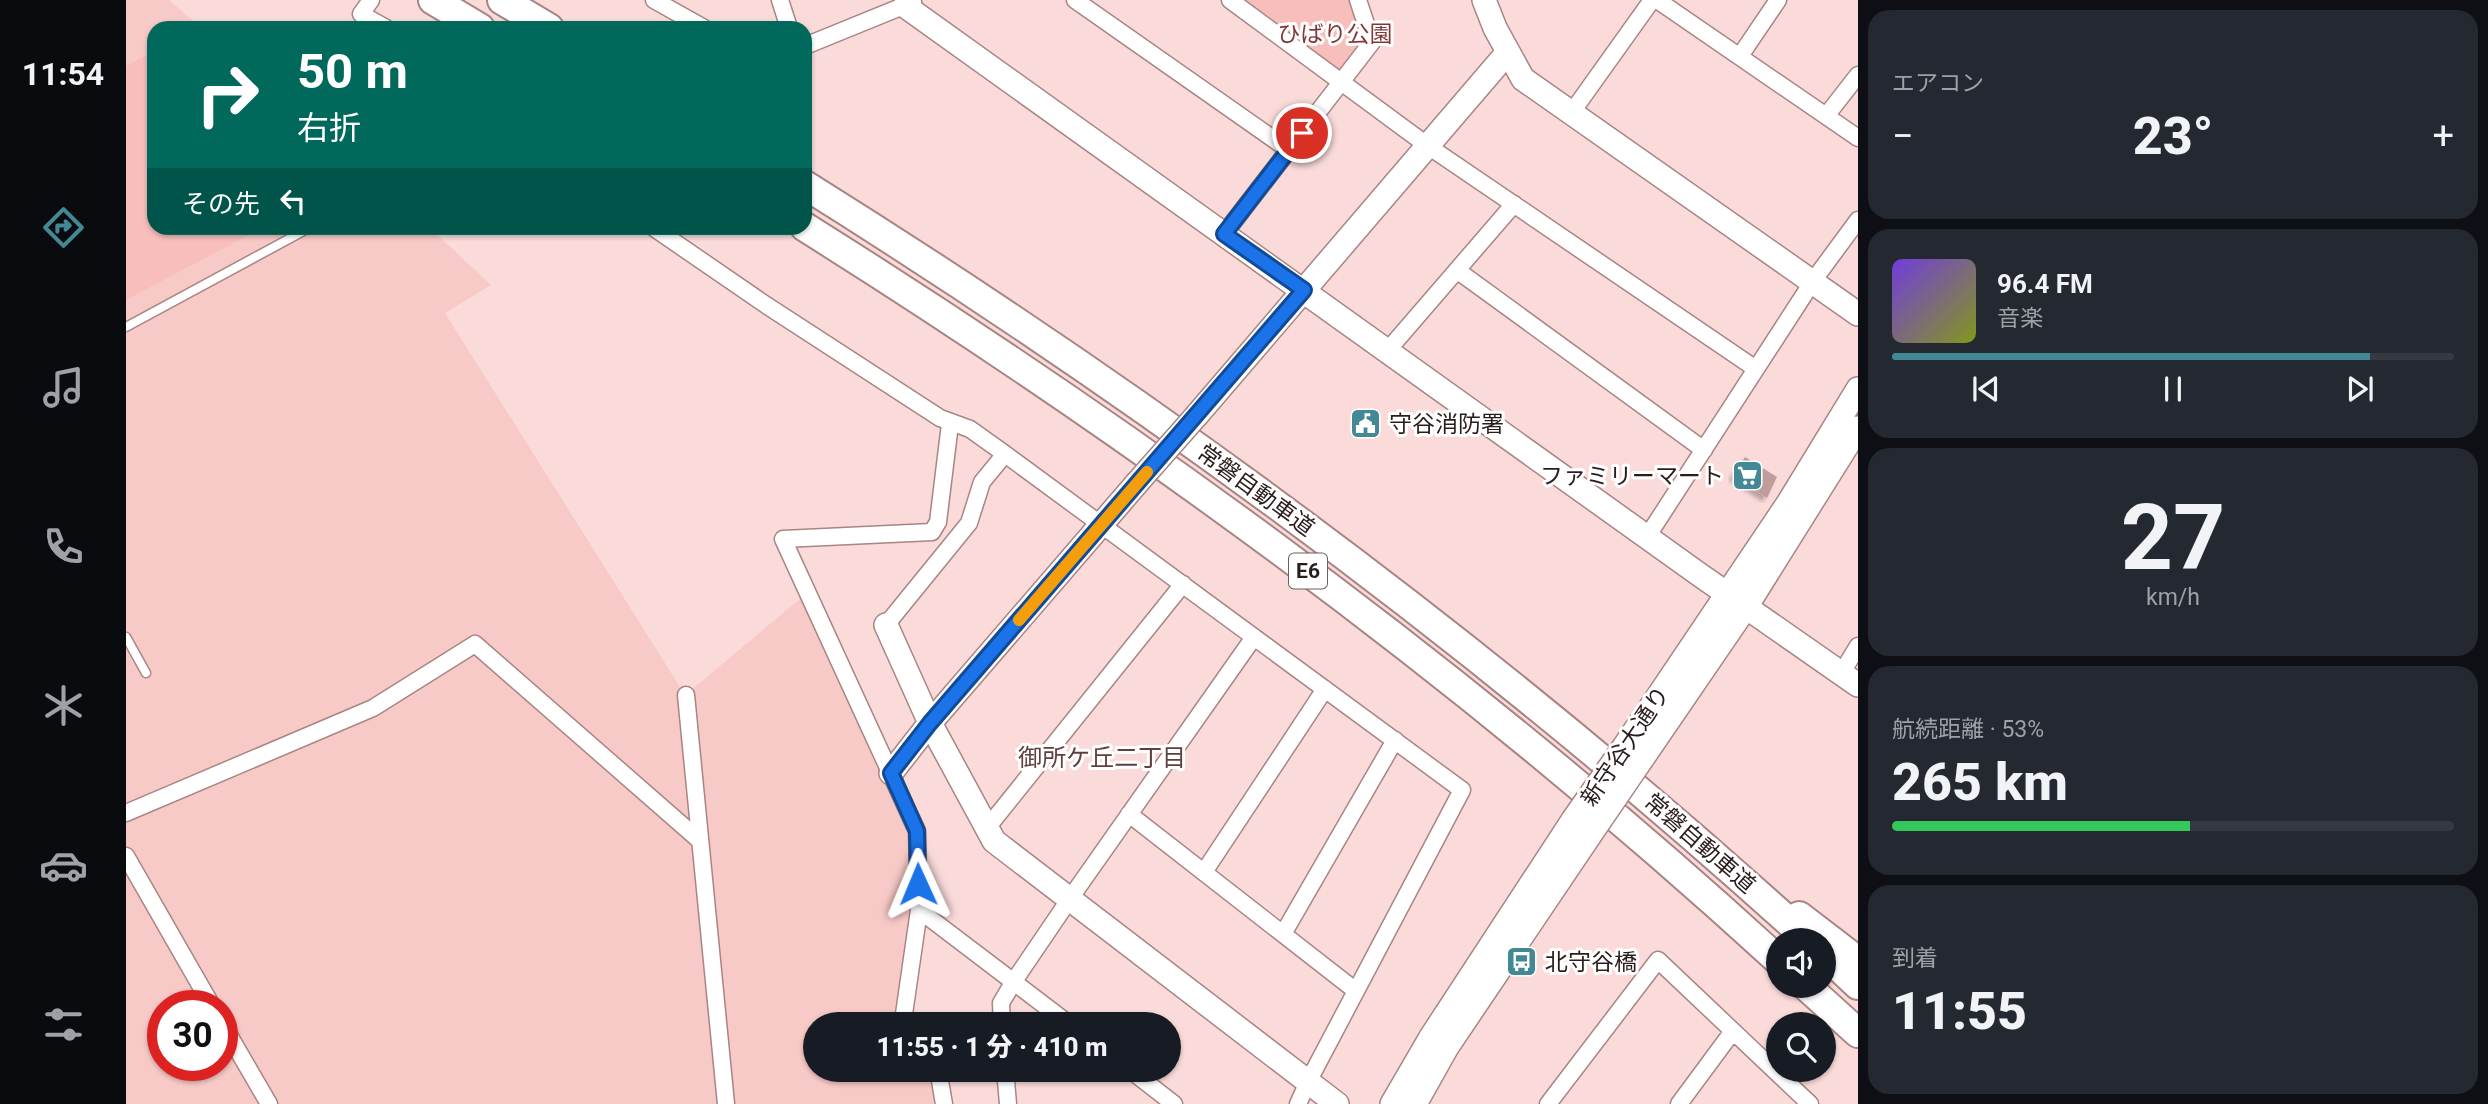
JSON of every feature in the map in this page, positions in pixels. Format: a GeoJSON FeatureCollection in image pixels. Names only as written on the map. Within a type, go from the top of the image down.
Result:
{"type":"FeatureCollection","features":[{"type":"Feature","properties":{"kind":"highway"},"geometry":{"type":"LineString","coordinates":[[433,0],[468,21]]}},
{"type":"Feature","properties":{"kind":"highway"},"geometry":{"type":"LineString","coordinates":[[502,0],[537,21]]}},
{"type":"Feature","properties":{"kind":"highway","name":"常磐自動車道"},"geometry":{"type":"LineString","coordinates":[[812,190],[1061,351],[1214,459],[1369,574],[1531,701],[1631,762],[1702,843],[1796,928]]}},
{"type":"Feature","properties":{"kind":"highway","name":"常磐自動車道"},"geometry":{"type":"LineString","coordinates":[[812,232],[1041,380],[1335,591],[1511,730],[1684,873],[1766,949]]}},
{"type":"Feature","properties":{"kind":"highway"},"geometry":{"type":"LineString","coordinates":[[1702,843],[1858,961]]}},
{"type":"Feature","properties":{"kind":"highway"},"geometry":{"type":"LineString","coordinates":[[1836,964],[1858,985]]}},
{"type":"Feature","properties":{"kind":"highway"},"geometry":{"type":"LineString","coordinates":[[1819,998],[1858,1033]]}},
{"type":"Feature","properties":{"kind":"street"},"geometry":{"type":"LineString","coordinates":[[371,0],[361,14],[374,21]]}},
{"type":"Feature","properties":{"kind":"street"},"geometry":{"type":"LineString","coordinates":[[654,0],[692,21]]}},
{"type":"Feature","properties":{"kind":"street"},"geometry":{"type":"LineString","coordinates":[[780,0],[787,21]]}},
{"type":"Feature","properties":{"kind":"street"},"geometry":{"type":"LineString","coordinates":[[1075,0],[1289,150]]}},
{"type":"Feature","properties":{"kind":"street"},"geometry":{"type":"LineString","coordinates":[[1230,0],[1428,146],[1756,369]]}},
{"type":"Feature","properties":{"kind":"street"},"geometry":{"type":"LineString","coordinates":[[1224,234],[1372,42],[1358,0]]}},
{"type":"Feature","properties":{"kind":"street"},"geometry":{"type":"LineString","coordinates":[[1484,0],[1495,28],[1523,79],[1858,314]]}},
{"type":"Feature","properties":{"kind":"street"},"geometry":{"type":"LineString","coordinates":[[1572,112],[1655,0],[1858,138]]}},
{"type":"Feature","properties":{"kind":"street"},"geometry":{"type":"LineString","coordinates":[[1740,56],[1779,0]]}},
{"type":"Feature","properties":{"kind":"street"},"geometry":{"type":"LineString","coordinates":[[812,43],[908,2],[1224,234],[1850,680],[1858,646]]}},
{"type":"Feature","properties":{"kind":"street"},"geometry":{"type":"LineString","coordinates":[[891,773],[930,723],[1508,52]]}},
{"type":"Feature","properties":{"kind":"street"},"geometry":{"type":"LineString","coordinates":[[1826,116],[1858,75]]}},
{"type":"Feature","properties":{"kind":"street"},"geometry":{"type":"LineString","coordinates":[[1388,351],[1514,204]]}},
{"type":"Feature","properties":{"kind":"street"},"geometry":{"type":"LineString","coordinates":[[1647,537],[1813,281],[1858,220]]}},
{"type":"Feature","properties":{"kind":"street"},"geometry":{"type":"LineString","coordinates":[[664,235],[950,424],[970,429],[1462,790],[1298,1104]]}},
{"type":"Feature","properties":{"kind":"street"},"geometry":{"type":"LineString","coordinates":[[1458,271],[1704,450]]}},
{"type":"Feature","properties":{"kind":"street","name":"新守谷大通り"},"geometry":{"type":"LineString","coordinates":[[1737,601],[1858,389]]}},
{"type":"Feature","properties":{"kind":"street"},"geometry":{"type":"LineString","coordinates":[[904,1012],[919,910],[917,831],[783,539],[932,531],[939,522],[950,424]]}},
{"type":"Feature","properties":{"kind":"street","name":"新守谷大通り"},"geometry":{"type":"LineString","coordinates":[[1392,1104],[1431,1037],[1631,762],[1737,601],[1858,428]]}},
{"type":"Feature","properties":{"kind":"street"},"geometry":{"type":"LineString","coordinates":[[1005,454],[982,482],[969,523],[887,625],[930,723],[994,841],[1337,1104]]}},
{"type":"Feature","properties":{"kind":"street"},"geometry":{"type":"LineString","coordinates":[[987,828],[1183,584]]}},
{"type":"Feature","properties":{"kind":"street"},"geometry":{"type":"LineString","coordinates":[[1001,1012],[1000,1003],[1014,981],[1254,637]]}},
{"type":"Feature","properties":{"kind":"street"},"geometry":{"type":"LineString","coordinates":[[126,813],[373,708],[475,644],[698,839]]}},
{"type":"Feature","properties":{"kind":"street"},"geometry":{"type":"LineString","coordinates":[[1204,872],[1325,689]]}},
{"type":"Feature","properties":{"kind":"street"},"geometry":{"type":"LineString","coordinates":[[686,695],[726,1104]]}},
{"type":"Feature","properties":{"kind":"street"},"geometry":{"type":"LineString","coordinates":[[1283,934],[1395,740]]}},
{"type":"Feature","properties":{"kind":"street","name":"新守谷大通り"},"geometry":{"type":"LineString","coordinates":[[1415,1104],[1447,1047],[1582,828],[1631,762]]}},
{"type":"Feature","properties":{"kind":"street"},"geometry":{"type":"LineString","coordinates":[[1129,814],[1356,991]]}},
{"type":"Feature","properties":{"kind":"street"},"geometry":{"type":"LineString","coordinates":[[126,856],[203,990]]}},
{"type":"Feature","properties":{"kind":"street"},"geometry":{"type":"LineString","coordinates":[[919,910],[1054,1012]]}},
{"type":"Feature","properties":{"kind":"street"},"geometry":{"type":"LineString","coordinates":[[1548,1104],[1658,960],[1810,1104]]}},
{"type":"Feature","properties":{"kind":"street"},"geometry":{"type":"LineString","coordinates":[[1679,1104],[1734,1031]]}},
{"type":"Feature","properties":{"kind":"street"},"geometry":{"type":"LineString","coordinates":[[238,1051],[269,1104]]}},
{"type":"Feature","properties":{"kind":"street"},"geometry":{"type":"LineString","coordinates":[[941,1082],[944,1104]]}},
{"type":"Feature","properties":{"kind":"street"},"geometry":{"type":"LineString","coordinates":[[1007,1082],[1011,1101]]}},
{"type":"Feature","properties":{"kind":"street"},"geometry":{"type":"LineString","coordinates":[[1146,1082],[1174,1104]]}},
{"type":"Feature","properties":{"kind":"lane"},"geometry":{"type":"LineString","coordinates":[[126,327],[296,235]]}},
{"type":"Feature","properties":{"kind":"lane"},"geometry":{"type":"LineString","coordinates":[[126,637],[146,673]]}},
{"type":"Feature","properties":{"kind":"shaded area"},"geometry":{"type":"Polygon","coordinates":[[[126,0],[169,0],[193,21],[147,21],[147,235],[437,235],[491,285],[445,313],[685,695],[807,593],[910,820],[919,920],[906,1012],[803,1012],[803,1082],[945,1082],[948,1104],[126,1104],[126,0]]]}},
{"type":"Feature","properties":{"kind":"green space","name":"ひばり公園"},"geometry":{"type":"Polygon","coordinates":[[[1230,0],[1358,0],[1372,42],[1342,82],[1230,0]]]}},
{"type":"Feature","properties":{"kind":"green space"},"geometry":{"type":"Polygon","coordinates":[[[147,55],[147,235],[249,235],[126,300],[126,66],[147,55]]]}},
{"type":"Feature","properties":{"kind":"building"},"geometry":{"type":"Polygon","coordinates":[[[1745,457],[1777,477],[1767,498],[1733,476],[1745,457]]]}},
{"type":"Feature","properties":{"kind":"slow traffic"},"geometry":{"type":"LineString","coordinates":[[1019,620],[1147,472]]}},
{"type":"Feature","properties":{"kind":"place","name":"守谷消防署"},"geometry":{"type":"Point","coordinates":[1366,424]}},
{"type":"Feature","properties":{"kind":"place","name":"ファミリーマート"},"geometry":{"type":"Point","coordinates":[1747,476]}},
{"type":"Feature","properties":{"kind":"place","name":"北守谷橋"},"geometry":{"type":"Point","coordinates":[1522,962]}},
{"type":"Feature","properties":{"kind":"district","name":"御所ケ丘二丁目"},"geometry":{"type":"Point","coordinates":[1102,758]}},
{"type":"Feature","properties":{"kind":"route"},"geometry":{"type":"LineString","coordinates":[[918,884],[917,831],[891,773],[930,723],[1304,290],[1224,234],[1302,133]]}}]}
